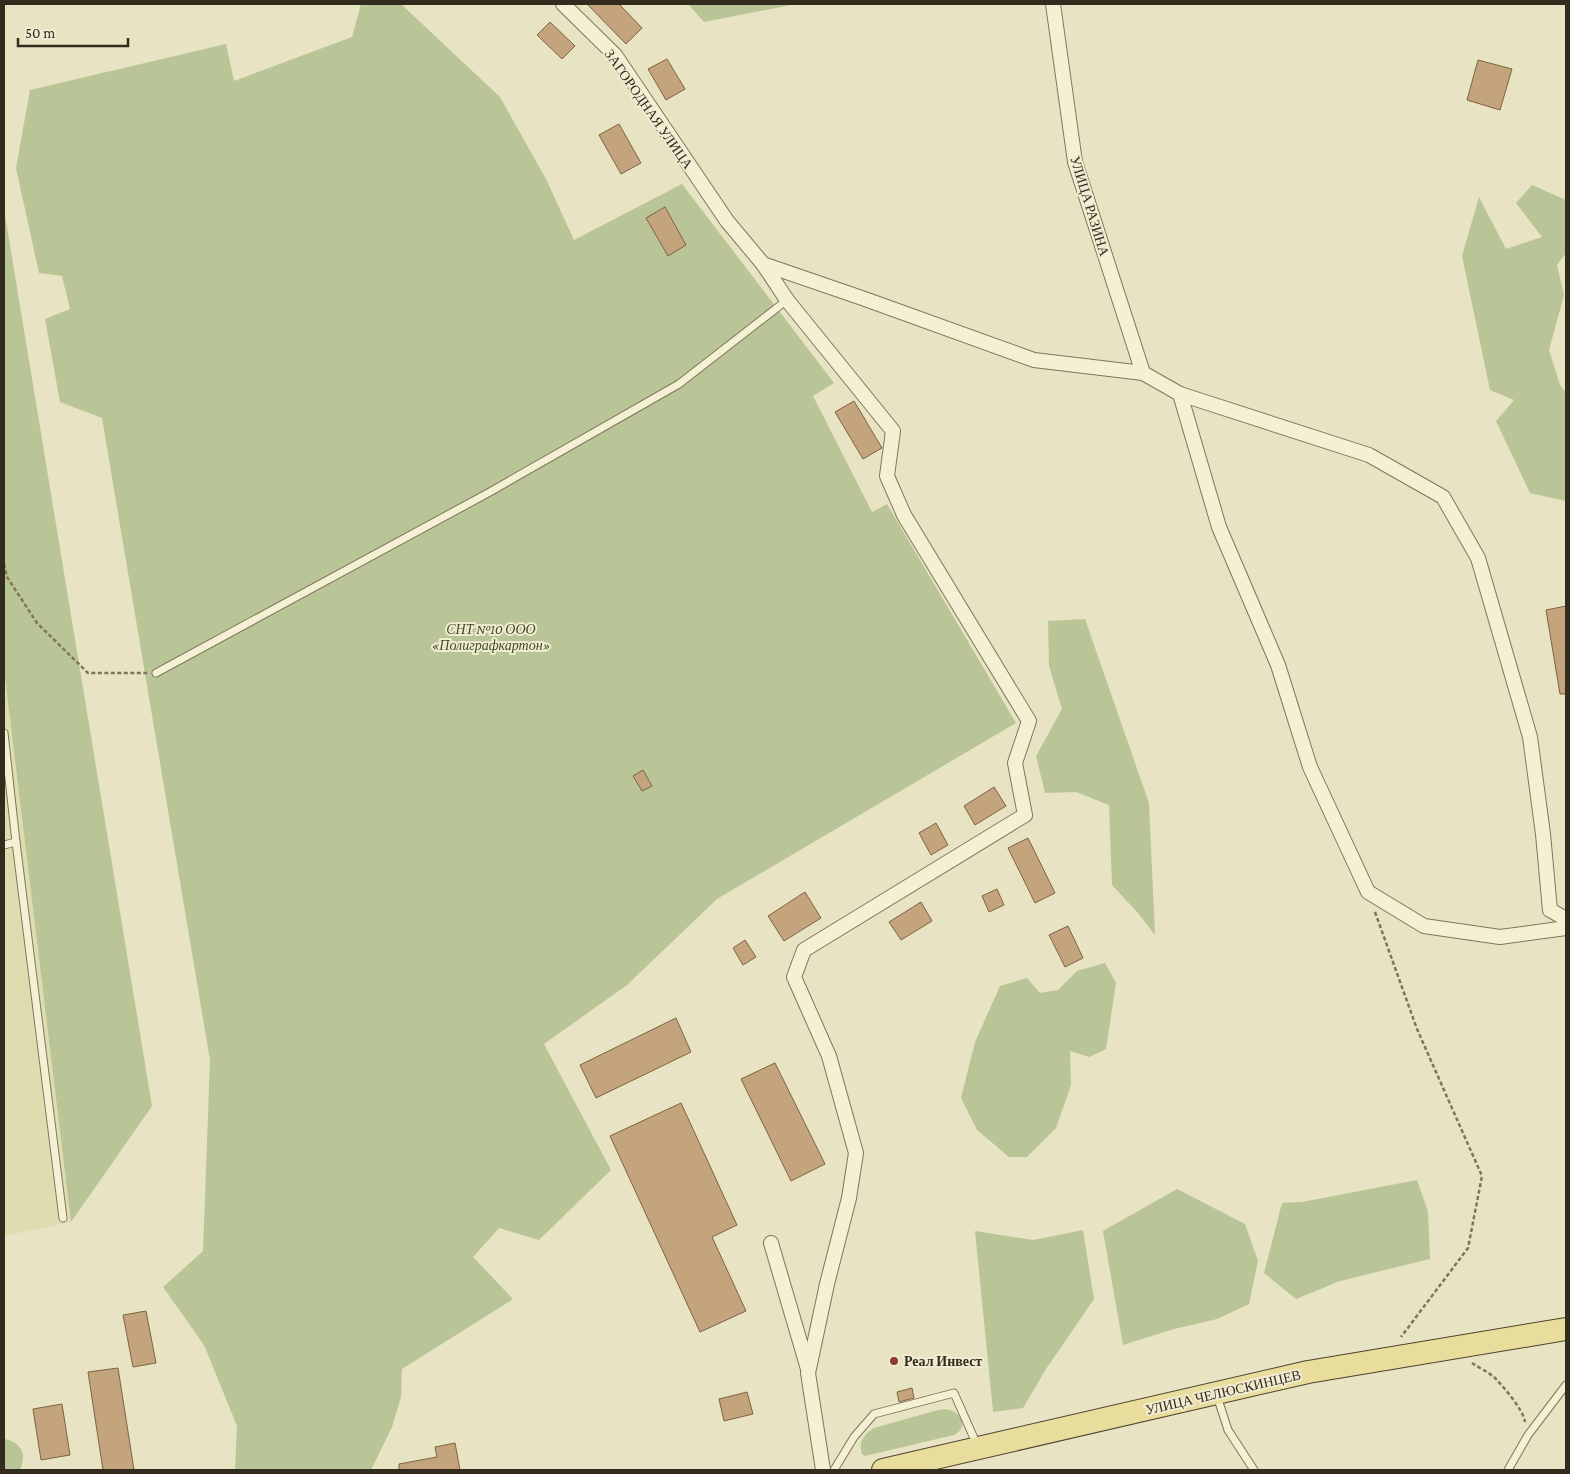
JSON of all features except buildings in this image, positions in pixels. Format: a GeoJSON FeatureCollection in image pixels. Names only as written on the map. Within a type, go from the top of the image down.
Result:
{"type":"FeatureCollection","features":[{"type":"Feature","properties":{"kind":"main road","name":"УЛИЦА ЧЕЛЮСКИНЦЕВ"},"geometry":{"type":"LineString","coordinates":[[883,1470],[1308,1372],[1566,1329]]}},
{"type":"Feature","properties":{"kind":"street","name":"ЗАГОРОДНАЯ УЛИЦА"},"geometry":{"type":"LineString","coordinates":[[563,4],[614,55],[727,221],[763,264],[787,300],[893,431],[887,476],[904,515],[1029,721],[1015,763],[1025,815],[804,950],[794,976],[829,1056],[856,1153],[849,1198],[827,1284],[808,1372]]}},
{"type":"Feature","properties":{"kind":"street","name":"УЛИЦА РАЗИНА"},"geometry":{"type":"LineString","coordinates":[[1054,4],[1075,162],[1143,373]]}},
{"type":"Feature","properties":{"kind":"street"},"geometry":{"type":"LineString","coordinates":[[763,264],[1034,360],[1143,373],[1180,394],[1369,455],[1443,497],[1478,558],[1530,736],[1543,834],[1550,910],[1566,919]]}},
{"type":"Feature","properties":{"kind":"street"},"geometry":{"type":"LineString","coordinates":[[1180,394],[1219,527],[1278,665],[1310,767],[1368,892],[1424,926],[1500,937],[1566,928]]}},
{"type":"Feature","properties":{"kind":"street"},"geometry":{"type":"LineString","coordinates":[[771,1243],[808,1372],[823,1470]]}},
{"type":"Feature","properties":{"kind":"lane"},"geometry":{"type":"LineString","coordinates":[[156,673],[488,493],[679,384],[787,300]]}},
{"type":"Feature","properties":{"kind":"lane"},"geometry":{"type":"LineString","coordinates":[[4,732],[63,1218]]}},
{"type":"Feature","properties":{"kind":"lane"},"geometry":{"type":"LineString","coordinates":[[4,845],[16,842]]}},
{"type":"Feature","properties":{"kind":"lane"},"geometry":{"type":"LineString","coordinates":[[1508,1470],[1528,1436],[1566,1385]]}},
{"type":"Feature","properties":{"kind":"lane"},"geometry":{"type":"LineString","coordinates":[[834,1470],[854,1437],[874,1414],[954,1393],[978,1448]]}},
{"type":"Feature","properties":{"kind":"lane"},"geometry":{"type":"LineString","coordinates":[[1216,1393],[1228,1430],[1254,1470]]}},
{"type":"Feature","properties":{"kind":"path"},"geometry":{"type":"LineString","coordinates":[[4,564],[7,577],[37,622],[88,673],[156,673]]}},
{"type":"Feature","properties":{"kind":"path"},"geometry":{"type":"LineString","coordinates":[[1368,892],[1417,1029],[1482,1176],[1468,1248],[1384,1360]]}},
{"type":"Feature","properties":{"kind":"path"},"geometry":{"type":"LineString","coordinates":[[1449,1348],[1494,1378],[1515,1402],[1524,1416],[1528,1436]]}},
{"type":"Feature","properties":{"kind":"green space","name":"СНТ №10 ООО «Полиграфкартон»"},"geometry":{"type":"Polygon","coordinates":[[[361,4],[401,4],[500,97],[546,179],[574,240],[682,184],[834,383],[813,396],[872,512],[887,504],[1016,723],[717,899],[627,985],[544,1044],[611,1170],[539,1240],[499,1228],[473,1257],[513,1299],[402,1369],[401,1397],[392,1427],[371,1470],[235,1470],[237,1426],[204,1345],[163,1287],[203,1251],[210,1060],[102,418],[60,402],[45,319],[70,309],[62,276],[39,273],[16,168],[30,90],[226,44],[234,81],[352,37],[361,4]]]}},
{"type":"Feature","properties":{"kind":"green space"},"geometry":{"type":"Polygon","coordinates":[[[688,4],[796,4],[704,22],[688,4]]]}},
{"type":"Feature","properties":{"kind":"green space"},"geometry":{"type":"Polygon","coordinates":[[[1532,185],[1566,200],[1566,253],[1557,265],[1564,295],[1549,350],[1560,385],[1566,393],[1566,501],[1530,493],[1496,421],[1514,400],[1490,390],[1462,256],[1479,197],[1506,249],[1542,237],[1516,203],[1532,185]]]}},
{"type":"Feature","properties":{"kind":"green space"},"geometry":{"type":"Polygon","coordinates":[[[4,209],[152,1106],[71,1222],[4,669],[4,209]]]}},
{"type":"Feature","properties":{"kind":"green space"},"geometry":{"type":"Polygon","coordinates":[[[1085,619],[1149,803],[1155,935],[1112,885],[1109,805],[1076,792],[1045,793],[1036,756],[1062,709],[1049,666],[1048,621],[1085,619]]]}},
{"type":"Feature","properties":{"kind":"green space"},"geometry":{"type":"Polygon","coordinates":[[[4,666],[71,1222],[4,1236],[4,666]]]}},
{"type":"Feature","properties":{"kind":"green space"},"geometry":{"type":"Polygon","coordinates":[[[1105,963],[1116,983],[1106,1049],[1089,1057],[1070,1051],[1071,1085],[1056,1128],[1027,1157],[1009,1157],[977,1130],[961,1098],[975,1042],[1000,986],[1027,978],[1040,993],[1058,990],[1077,971],[1105,963]]]}},
{"type":"Feature","properties":{"kind":"green space"},"geometry":{"type":"Polygon","coordinates":[[[1417,1180],[1428,1212],[1430,1259],[1340,1281],[1296,1299],[1264,1273],[1282,1203],[1302,1202],[1417,1180]]]}},
{"type":"Feature","properties":{"kind":"green space"},"geometry":{"type":"Polygon","coordinates":[[[1177,1189],[1245,1224],[1258,1261],[1249,1304],[1217,1319],[1174,1329],[1123,1345],[1103,1231],[1177,1189]]]}},
{"type":"Feature","properties":{"kind":"green space"},"geometry":{"type":"Polygon","coordinates":[[[1083,1230],[1094,1299],[1046,1369],[1023,1408],[993,1412],[975,1231],[1033,1240],[1083,1230]]]}},
{"type":"Feature","properties":{"kind":"green space"},"geometry":{"type":"Polygon","coordinates":[[[945,1409],[951,1410],[961,1419],[962,1427],[954,1435],[865,1456],[862,1454],[861,1442],[867,1433],[874,1428],[945,1409]]]}},
{"type":"Feature","properties":{"kind":"green space"},"geometry":{"type":"Polygon","coordinates":[[[4,1439],[20,1447],[23,1460],[20,1470],[4,1470],[4,1439]]]}},
{"type":"Feature","properties":{"kind":"place","name":"Реал Инвест"},"geometry":{"type":"Point","coordinates":[894,1361]}}]}
